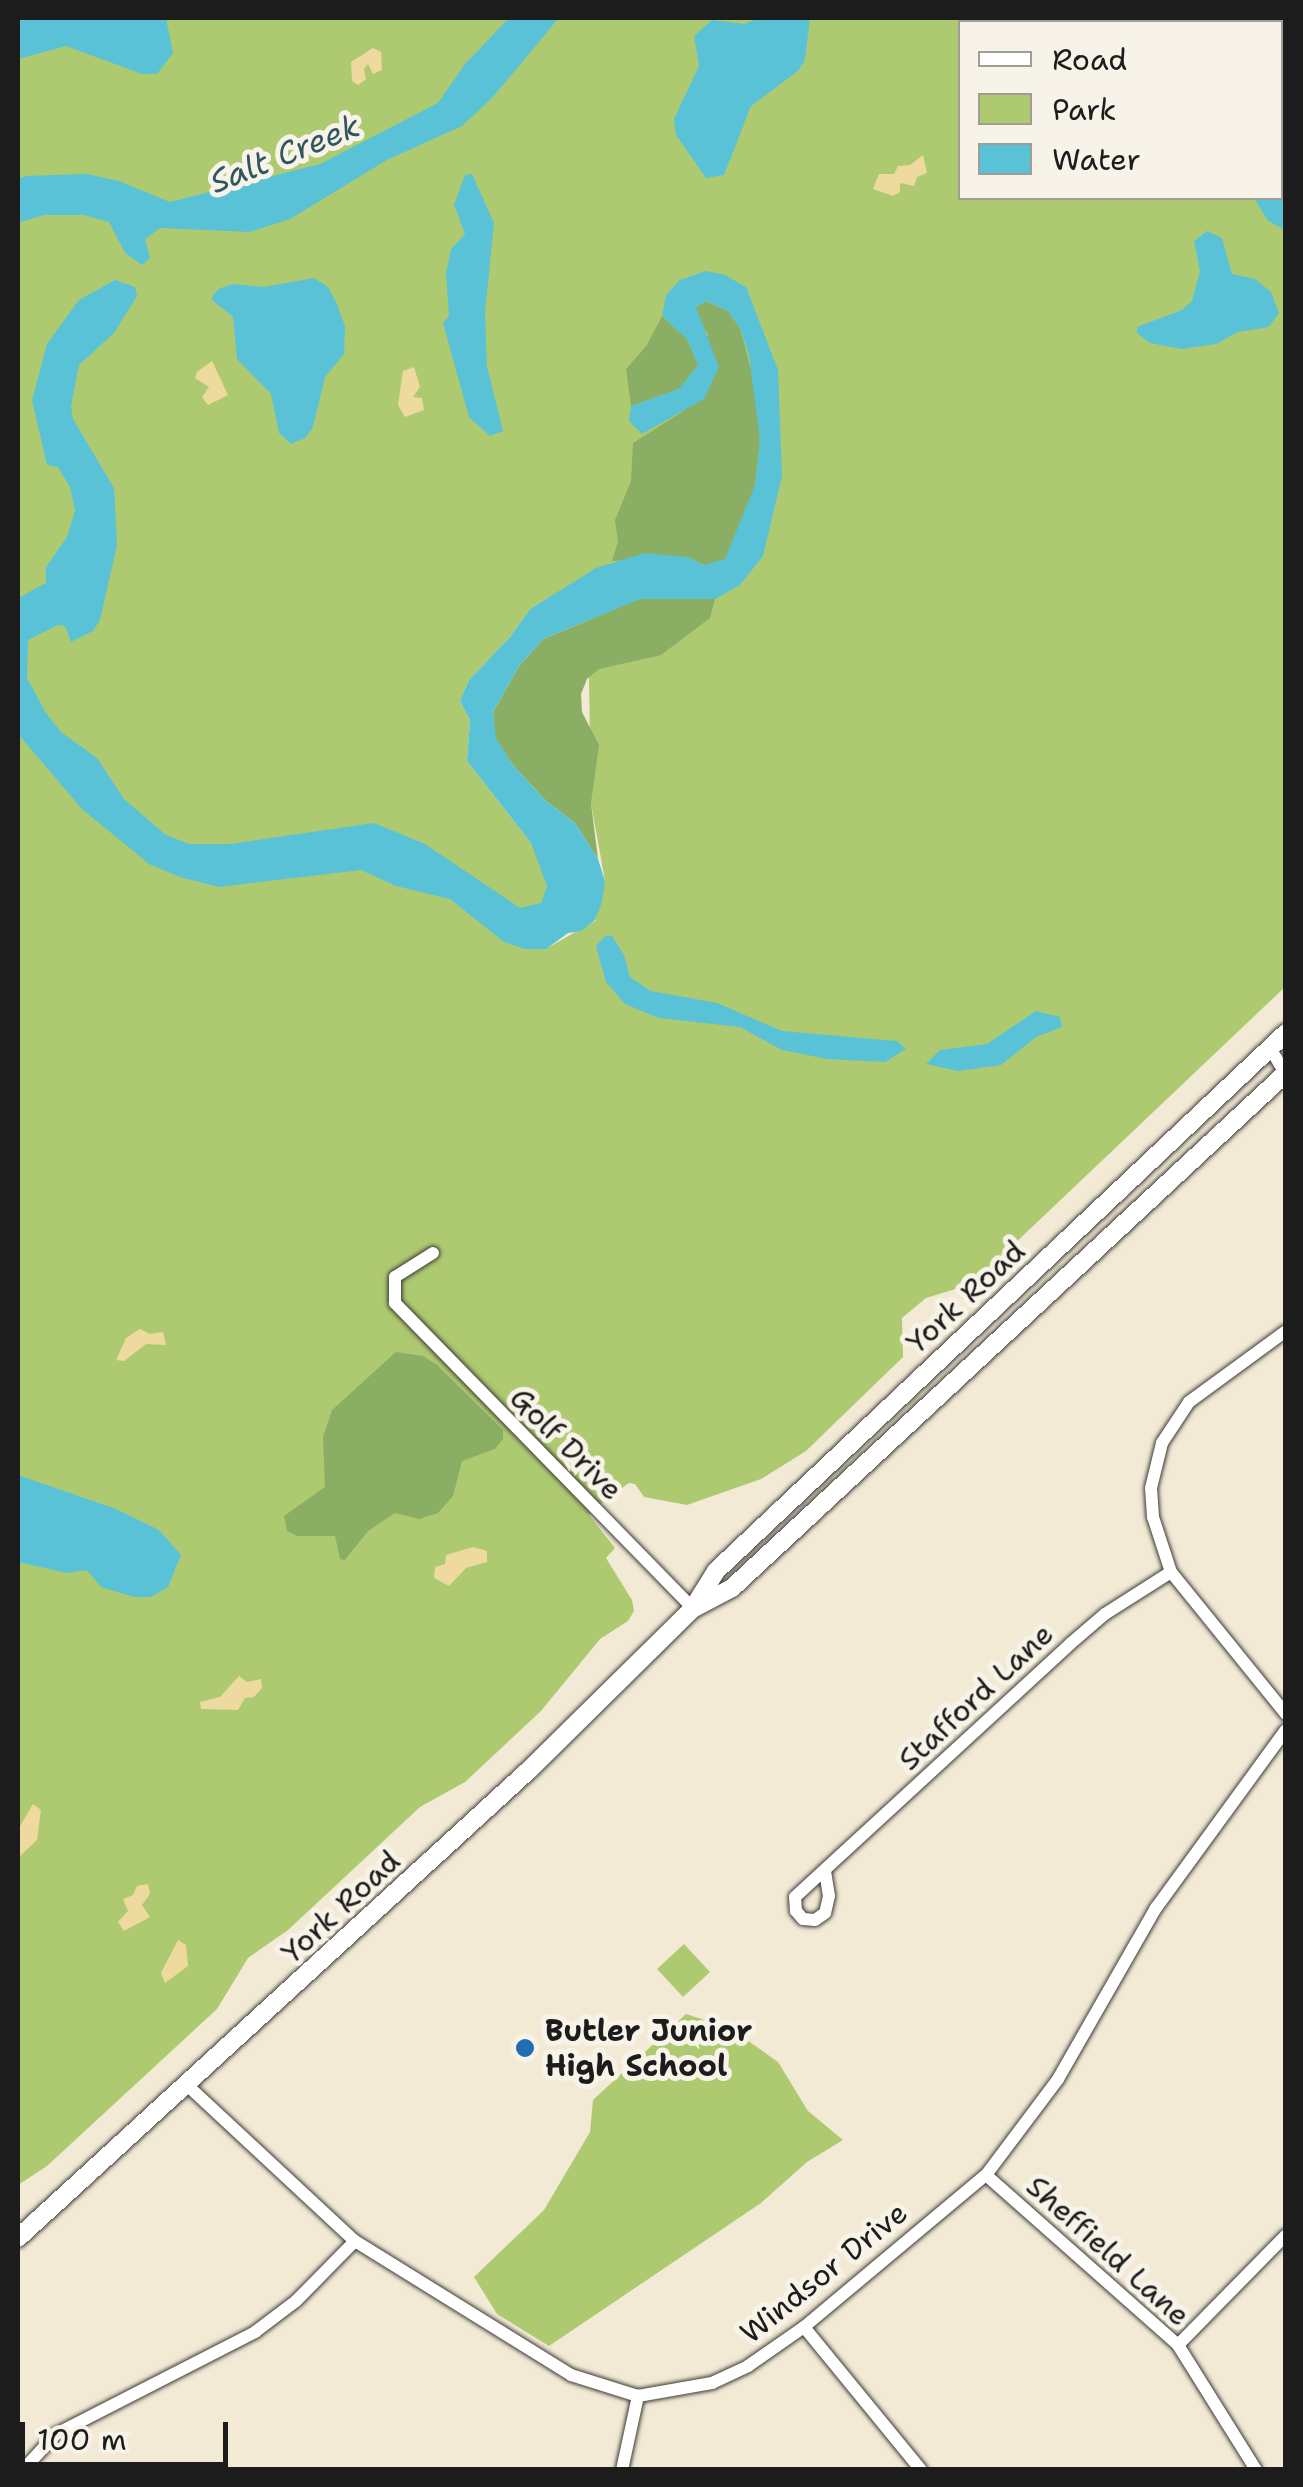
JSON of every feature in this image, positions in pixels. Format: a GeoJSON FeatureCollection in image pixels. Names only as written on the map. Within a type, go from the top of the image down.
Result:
{"type":"FeatureCollection","features":[{"type":"Feature","properties":{"kind":"main road","name":"York Road"},"geometry":{"type":"LineString","coordinates":[[18,2238],[530,1770],[693,1608],[716,1571],[1286,1034]]}},
{"type":"Feature","properties":{"kind":"main road","name":"York Road"},"geometry":{"type":"LineString","coordinates":[[693,1608],[732,1588],[1285,1074]]}},
{"type":"Feature","properties":{"kind":"street"},"geometry":{"type":"LineString","coordinates":[[1270,1048],[1285,1074]]}},
{"type":"Feature","properties":{"kind":"street","name":"Golf Drive"},"geometry":{"type":"LineString","coordinates":[[433,1253],[395,1277],[392,1294],[404,1315],[693,1608]]}},
{"type":"Feature","properties":{"kind":"street"},"geometry":{"type":"LineString","coordinates":[[1286,1331],[1200,1392],[1162,1443],[1151,1488],[1153,1517],[1171,1572],[1286,1714]]}},
{"type":"Feature","properties":{"kind":"street","name":"Stafford Lane"},"geometry":{"type":"LineString","coordinates":[[825,1870],[1104,1614],[1171,1572]]}},
{"type":"Feature","properties":{"kind":"street","name":"Windsor Drive"},"geometry":{"type":"LineString","coordinates":[[188,2086],[355,2241],[571,2374],[638,2396],[682,2391],[730,2376],[804,2327],[986,2175],[1058,2078],[1156,1908],[1286,1730]]}},
{"type":"Feature","properties":{"kind":"street","name":"Sheffield Lane"},"geometry":{"type":"LineString","coordinates":[[986,2175],[1178,2345],[1256,2470]]}},
{"type":"Feature","properties":{"kind":"street"},"geometry":{"type":"LineString","coordinates":[[1178,2345],[1286,2236]]}},
{"type":"Feature","properties":{"kind":"street"},"geometry":{"type":"LineString","coordinates":[[23,2470],[56,2434],[255,2332],[296,2301],[355,2241]]}},
{"type":"Feature","properties":{"kind":"street"},"geometry":{"type":"LineString","coordinates":[[804,2327],[920,2470]]}},
{"type":"Feature","properties":{"kind":"street"},"geometry":{"type":"LineString","coordinates":[[622,2470],[638,2396]]}},
{"type":"Feature","properties":{"kind":"green space"},"geometry":{"type":"Polygon","coordinates":[[[18,18],[539,18],[546,33],[559,18],[1285,18],[1285,987],[972,1284],[926,1298],[902,1318],[903,1357],[806,1451],[761,1479],[687,1505],[644,1497],[635,1484],[629,1483],[600,1504],[589,1515],[615,1548],[606,1558],[632,1600],[634,1611],[628,1621],[600,1639],[541,1711],[465,1782],[420,1807],[288,1930],[248,1958],[217,2009],[47,2166],[18,2185],[18,18]],[[576,581],[530,609],[510,637],[469,680],[460,701],[470,720],[467,761],[531,843],[541,863],[547,886],[547,948],[595,921],[605,881],[591,803],[588,619],[576,581]]]}},
{"type":"Feature","properties":{"kind":"green space"},"geometry":{"type":"Polygon","coordinates":[[[705,301],[728,311],[740,328],[755,384],[760,440],[755,485],[735,541],[725,560],[704,565],[688,557],[612,561],[618,542],[615,520],[631,481],[633,443],[685,410],[708,334],[699,324],[696,307],[705,301]]]}},
{"type":"Feature","properties":{"kind":"green space"},"geometry":{"type":"Polygon","coordinates":[[[662,316],[687,339],[698,365],[679,389],[631,406],[626,369],[647,345],[662,316]]]}},
{"type":"Feature","properties":{"kind":"green space"},"geometry":{"type":"Polygon","coordinates":[[[640,599],[715,599],[710,618],[661,655],[599,669],[587,679],[581,694],[582,712],[599,745],[591,803],[598,859],[575,823],[546,801],[512,764],[495,738],[493,712],[519,666],[543,639],[640,599]]]}},
{"type":"Feature","properties":{"kind":"green space"},"geometry":{"type":"Polygon","coordinates":[[[396,1352],[423,1356],[437,1365],[503,1430],[503,1439],[495,1449],[462,1461],[453,1496],[438,1513],[419,1519],[395,1513],[368,1531],[345,1560],[340,1559],[335,1536],[297,1536],[287,1531],[284,1516],[325,1487],[323,1437],[332,1410],[396,1352]]]}},
{"type":"Feature","properties":{"kind":"green space"},"geometry":{"type":"Polygon","coordinates":[[[684,1944],[710,1972],[683,1997],[657,1969],[684,1944]]]}},
{"type":"Feature","properties":{"kind":"green space"},"geometry":{"type":"Polygon","coordinates":[[[686,2014],[730,2028],[778,2062],[808,2111],[843,2140],[807,2162],[761,2203],[549,2346],[497,2314],[474,2277],[544,2210],[590,2132],[593,2100],[686,2014]]]}},
{"type":"Feature","properties":{"kind":"sand"},"geometry":{"type":"Polygon","coordinates":[[[373,48],[381,52],[382,70],[373,74],[368,64],[364,69],[366,79],[358,85],[352,81],[351,62],[373,48]]]}},
{"type":"Feature","properties":{"kind":"sand"},"geometry":{"type":"Polygon","coordinates":[[[923,155],[927,173],[917,177],[914,186],[900,183],[900,192],[893,196],[873,189],[879,174],[894,174],[898,166],[910,165],[923,155]]]}},
{"type":"Feature","properties":{"kind":"sand"},"geometry":{"type":"Polygon","coordinates":[[[212,361],[228,395],[208,405],[202,397],[209,387],[195,378],[212,361]]]}},
{"type":"Feature","properties":{"kind":"sand"},"geometry":{"type":"Polygon","coordinates":[[[414,367],[420,387],[413,397],[422,398],[424,410],[405,417],[398,405],[403,371],[414,367]]]}},
{"type":"Feature","properties":{"kind":"sand"},"geometry":{"type":"Polygon","coordinates":[[[140,1329],[150,1334],[163,1332],[166,1345],[146,1344],[124,1361],[116,1360],[126,1338],[140,1329]]]}},
{"type":"Feature","properties":{"kind":"sand"},"geometry":{"type":"Polygon","coordinates":[[[473,1547],[487,1551],[487,1562],[466,1568],[449,1586],[434,1578],[435,1567],[445,1564],[446,1555],[473,1547]]]}},
{"type":"Feature","properties":{"kind":"sand"},"geometry":{"type":"Polygon","coordinates":[[[239,1676],[247,1682],[261,1679],[262,1688],[254,1697],[245,1698],[238,1710],[201,1709],[200,1702],[220,1697],[239,1676]]]}},
{"type":"Feature","properties":{"kind":"sand"},"geometry":{"type":"Polygon","coordinates":[[[33,1804],[41,1810],[37,1840],[18,1858],[19,1828],[33,1804]]]}},
{"type":"Feature","properties":{"kind":"sand"},"geometry":{"type":"Polygon","coordinates":[[[148,1884],[150,1894],[142,1905],[150,1917],[124,1931],[118,1922],[128,1911],[123,1899],[133,1895],[137,1886],[148,1884]]]}},
{"type":"Feature","properties":{"kind":"sand"},"geometry":{"type":"Polygon","coordinates":[[[178,1940],[186,1945],[188,1966],[165,1983],[161,1973],[178,1940]]]}},
{"type":"Feature","properties":{"kind":"water"},"geometry":{"type":"Polygon","coordinates":[[[18,18],[166,18],[173,53],[157,74],[142,74],[66,46],[18,59],[18,18]]]}},
{"type":"Feature","properties":{"kind":"water"},"geometry":{"type":"Polygon","coordinates":[[[509,18],[559,18],[492,98],[462,126],[387,160],[290,219],[250,232],[160,228],[145,239],[150,258],[142,265],[125,253],[109,222],[84,215],[44,215],[18,223],[18,179],[26,176],[87,174],[119,181],[170,202],[320,164],[438,103],[465,64],[509,18]]]}},
{"type":"Feature","properties":{"kind":"water"},"geometry":{"type":"Polygon","coordinates":[[[759,18],[810,18],[805,60],[798,71],[751,106],[724,175],[706,178],[676,135],[674,119],[699,66],[694,36],[712,20],[745,24],[759,18]]]}},
{"type":"Feature","properties":{"kind":"water"},"geometry":{"type":"Polygon","coordinates":[[[1283,114],[1285,230],[1268,221],[1255,200],[1283,200],[1283,114]]]}},
{"type":"Feature","properties":{"kind":"water"},"geometry":{"type":"Polygon","coordinates":[[[472,174],[494,223],[485,313],[487,366],[503,431],[490,436],[469,417],[443,323],[449,316],[446,273],[451,249],[465,234],[454,205],[465,175],[472,174]]]}},
{"type":"Feature","properties":{"kind":"water"},"geometry":{"type":"Polygon","coordinates":[[[1207,231],[1222,238],[1232,274],[1255,279],[1271,292],[1279,313],[1269,327],[1238,332],[1216,344],[1182,349],[1150,343],[1137,333],[1137,327],[1182,310],[1192,301],[1200,271],[1194,241],[1207,231]]]}},
{"type":"Feature","properties":{"kind":"water"},"geometry":{"type":"Polygon","coordinates":[[[706,271],[725,275],[746,287],[778,370],[782,476],[763,556],[740,585],[715,599],[640,599],[543,639],[519,666],[493,712],[496,738],[512,764],[546,801],[575,823],[598,859],[605,881],[602,902],[595,920],[581,931],[568,933],[546,949],[525,949],[504,942],[450,899],[396,886],[361,870],[219,887],[180,877],[149,864],[82,809],[18,734],[18,598],[46,583],[46,567],[67,537],[75,511],[70,487],[58,467],[47,465],[32,400],[47,344],[79,300],[115,280],[135,287],[137,296],[114,333],[79,365],[71,406],[73,419],[114,488],[117,545],[100,620],[93,631],[71,642],[65,626],[58,625],[28,640],[27,678],[46,713],[61,732],[97,758],[124,799],[166,835],[189,844],[230,844],[374,823],[425,844],[520,908],[541,903],[547,886],[531,843],[467,761],[470,720],[460,701],[469,680],[510,637],[530,609],[596,568],[644,553],[688,557],[704,565],[725,559],[755,485],[760,440],[749,355],[740,328],[728,311],[706,301],[696,307],[719,367],[704,399],[642,434],[629,421],[631,406],[679,389],[698,365],[687,339],[662,316],[666,295],[680,280],[706,271]]]}},
{"type":"Feature","properties":{"kind":"water"},"geometry":{"type":"Polygon","coordinates":[[[314,278],[328,287],[337,304],[345,326],[344,354],[325,377],[313,427],[305,438],[291,444],[279,433],[271,394],[237,359],[233,317],[211,299],[218,289],[233,284],[264,287],[314,278]]]}},
{"type":"Feature","properties":{"kind":"water"},"geometry":{"type":"Polygon","coordinates":[[[605,936],[612,936],[624,955],[630,977],[651,991],[717,1003],[782,1031],[897,1041],[906,1049],[885,1062],[827,1059],[782,1050],[740,1027],[659,1018],[625,1004],[606,982],[596,946],[605,936]]]}},
{"type":"Feature","properties":{"kind":"water"},"geometry":{"type":"Polygon","coordinates":[[[1036,1011],[1060,1017],[1062,1027],[1036,1037],[1001,1065],[958,1071],[926,1064],[940,1050],[987,1044],[1036,1011]]]}},
{"type":"Feature","properties":{"kind":"water"},"geometry":{"type":"Polygon","coordinates":[[[18,1475],[116,1509],[159,1530],[181,1555],[168,1587],[151,1597],[134,1597],[101,1587],[87,1570],[67,1573],[18,1562],[18,1475]]]}},
{"type":"Feature","properties":{"kind":"place","name":"Butler Junior High School"},"geometry":{"type":"Point","coordinates":[525,2048]}},
{"type":"Feature","properties":{"kind":"water label","name":"Salt Creek"},"geometry":{"type":"Point","coordinates":[285,154]}}]}
